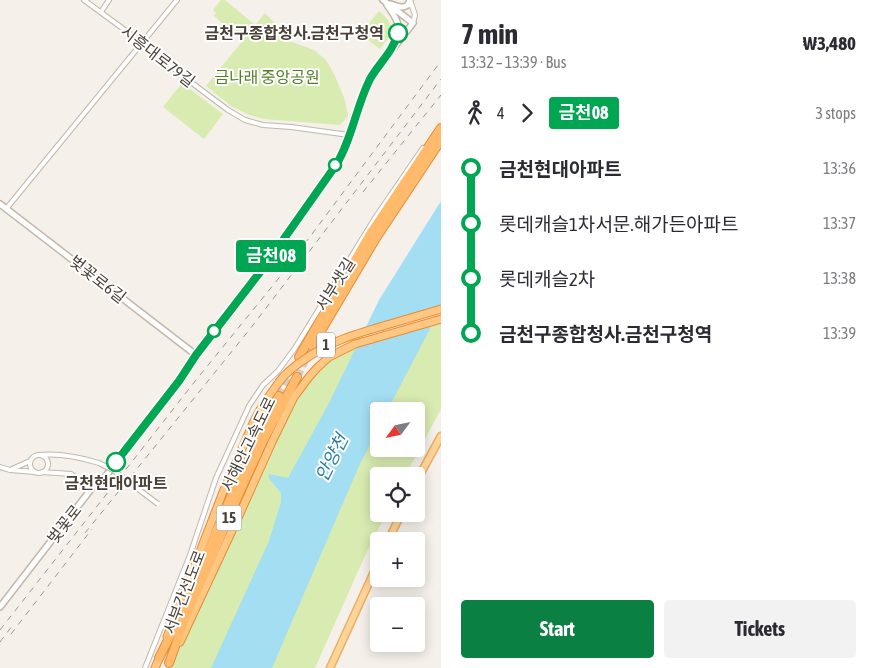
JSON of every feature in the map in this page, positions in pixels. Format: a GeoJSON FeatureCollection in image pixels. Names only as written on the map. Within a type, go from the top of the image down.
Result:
{"type":"FeatureCollection","features":[{"type":"Feature","properties":{"kind":"highway"},"geometry":{"type":"LineString","coordinates":[[299,357],[441,128]]}},
{"type":"Feature","properties":{"kind":"highway"},"geometry":{"type":"LineString","coordinates":[[312,346],[373,236],[441,140]]}},
{"type":"Feature","properties":{"kind":"highway","name":"서부간선도로"},"geometry":{"type":"LineString","coordinates":[[155,668],[223,492],[254,421],[283,376],[324,346],[339,339],[441,309]]}},
{"type":"Feature","properties":{"kind":"highway","name":"서부간선도로"},"geometry":{"type":"LineString","coordinates":[[167,665],[188,626],[286,414],[302,386],[317,368],[330,357],[355,344],[441,319]]}},
{"type":"Feature","properties":{"kind":"highway","name":"서해안고속도로"},"geometry":{"type":"LineString","coordinates":[[167,665],[238,496],[263,441],[296,377]]}},
{"type":"Feature","properties":{"kind":"highway","name":"서해안고속도로"},"geometry":{"type":"LineString","coordinates":[[159,658],[178,620],[233,492],[278,396]]}},
{"type":"Feature","properties":{"kind":"main road"},"geometry":{"type":"LineString","coordinates":[[424,467],[441,436]]}},
{"type":"Feature","properties":{"kind":"main road"},"geometry":{"type":"LineString","coordinates":[[330,668],[370,581]]}},
{"type":"Feature","properties":{"kind":"street","name":"시흥대로79길"},"geometry":{"type":"LineString","coordinates":[[84,0],[228,110],[245,120],[263,125],[349,135]]}},
{"type":"Feature","properties":{"kind":"street"},"geometry":{"type":"LineString","coordinates":[[101,12],[109,0]]}},
{"type":"Feature","properties":{"kind":"street"},"geometry":{"type":"LineString","coordinates":[[6,209],[177,0]]}},
{"type":"Feature","properties":{"kind":"street"},"geometry":{"type":"LineString","coordinates":[[384,0],[402,8],[408,6],[410,0]]}},
{"type":"Feature","properties":{"kind":"street"},"geometry":{"type":"LineString","coordinates":[[384,0],[413,23],[415,15],[410,0]]}},
{"type":"Feature","properties":{"kind":"street"},"geometry":{"type":"LineString","coordinates":[[384,0],[396,17],[398,25],[397,37],[390,52]]}},
{"type":"Feature","properties":{"kind":"street","name":"벚꽃로"},"geometry":{"type":"LineString","coordinates":[[0,607],[92,488],[106,477],[264,267],[336,165],[344,149],[370,79],[413,23]]}},
{"type":"Feature","properties":{"kind":"street","name":"서부샛길"},"geometry":{"type":"LineString","coordinates":[[145,668],[190,554],[216,478],[249,406],[295,348],[375,218],[423,148]]}},
{"type":"Feature","properties":{"kind":"street","name":"벚꽃로6길"},"geometry":{"type":"LineString","coordinates":[[0,204],[196,355]]}},
{"type":"Feature","properties":{"kind":"street"},"geometry":{"type":"LineString","coordinates":[[46,460],[54,454]]}},
{"type":"Feature","properties":{"kind":"street"},"geometry":{"type":"LineString","coordinates":[[10,470],[30,461],[34,456],[40,455],[54,454],[83,458],[113,470],[158,504]]}},
{"type":"Feature","properties":{"kind":"street"},"geometry":{"type":"LineString","coordinates":[[40,455],[56,472]]}},
{"type":"Feature","properties":{"kind":"street"},"geometry":{"type":"LineString","coordinates":[[42,472],[46,468],[46,460]]}},
{"type":"Feature","properties":{"kind":"street"},"geometry":{"type":"LineString","coordinates":[[30,461],[31,468],[35,472]]}},
{"type":"Feature","properties":{"kind":"street"},"geometry":{"type":"LineString","coordinates":[[0,467],[10,470],[71,474],[92,488]]}},
{"type":"Feature","properties":{"kind":"green space"},"geometry":{"type":"Polygon","coordinates":[[[221,0],[225,0],[254,24],[241,39],[214,16],[216,13],[213,10],[221,0]]]}},
{"type":"Feature","properties":{"kind":"green space"},"geometry":{"type":"Polygon","coordinates":[[[379,11],[391,25],[388,38],[380,49],[360,34],[379,11]]]}},
{"type":"Feature","properties":{"kind":"green space","name":"금나래 중앙공원"},"geometry":{"type":"Polygon","coordinates":[[[265,13],[278,25],[284,39],[314,50],[326,60],[345,100],[348,116],[339,125],[264,119],[249,115],[231,106],[206,86],[265,13]]]}},
{"type":"Feature","properties":{"kind":"green space"},"geometry":{"type":"Polygon","coordinates":[[[182,83],[223,114],[204,139],[163,107],[182,83]]]}},
{"type":"Feature","properties":{"kind":"green space"},"geometry":{"type":"Polygon","coordinates":[[[441,323],[441,409],[425,439],[425,402],[370,402],[370,458],[415,458],[410,467],[370,467],[370,522],[382,522],[377,532],[370,532],[370,546],[315,668],[171,668],[279,435],[306,384],[317,371],[330,361],[350,351],[441,323]]]}},
{"type":"Feature","properties":{"kind":"water","name":"안양천"},"geometry":{"type":"Polygon","coordinates":[[[441,201],[441,308],[392,402],[370,402],[370,445],[272,668],[211,668],[269,541],[281,502],[281,493],[268,477],[269,474],[288,478],[329,403],[379,300],[441,201]]]}},
{"type":"Feature","properties":{"kind":"pier"},"geometry":{"type":"Polygon","coordinates":[[[441,306],[441,313],[435,324],[352,349],[362,329],[441,306]]]}},
{"type":"Feature","properties":{"kind":"tunnel"},"geometry":{"type":"LineString","coordinates":[[297,377],[312,346]]}},
{"type":"Feature","properties":{"kind":"tunnel"},"geometry":{"type":"LineString","coordinates":[[279,396],[294,367]]}},
{"type":"Feature","properties":{"kind":"railway"},"geometry":{"type":"LineString","coordinates":[[0,630],[196,380],[283,273],[441,61]]}},
{"type":"Feature","properties":{"kind":"railway"},"geometry":{"type":"LineString","coordinates":[[85,533],[250,329],[441,79]]}},
{"type":"Feature","properties":{"kind":"railway"},"geometry":{"type":"LineString","coordinates":[[363,192],[441,95]]}},
{"type":"Feature","properties":{"kind":"railway"},"geometry":{"type":"LineString","coordinates":[[11,634],[92,529]]}},
{"type":"Feature","properties":{"kind":"railway"},"geometry":{"type":"LineString","coordinates":[[0,642],[12,626]]}},
{"type":"Feature","properties":{"kind":"bus line","name":"금천08"},"geometry":{"type":"LineString","coordinates":[[116,462],[264,267],[336,165],[341,157],[369,82],[374,72],[390,52],[398,33]]}},
{"type":"Feature","properties":{"kind":"place","name":"금천구종합청사.금천구청역"},"geometry":{"type":"Point","coordinates":[398,33]}},
{"type":"Feature","properties":{"kind":"place","name":"금천현대아파트"},"geometry":{"type":"Point","coordinates":[116,462]}}]}
